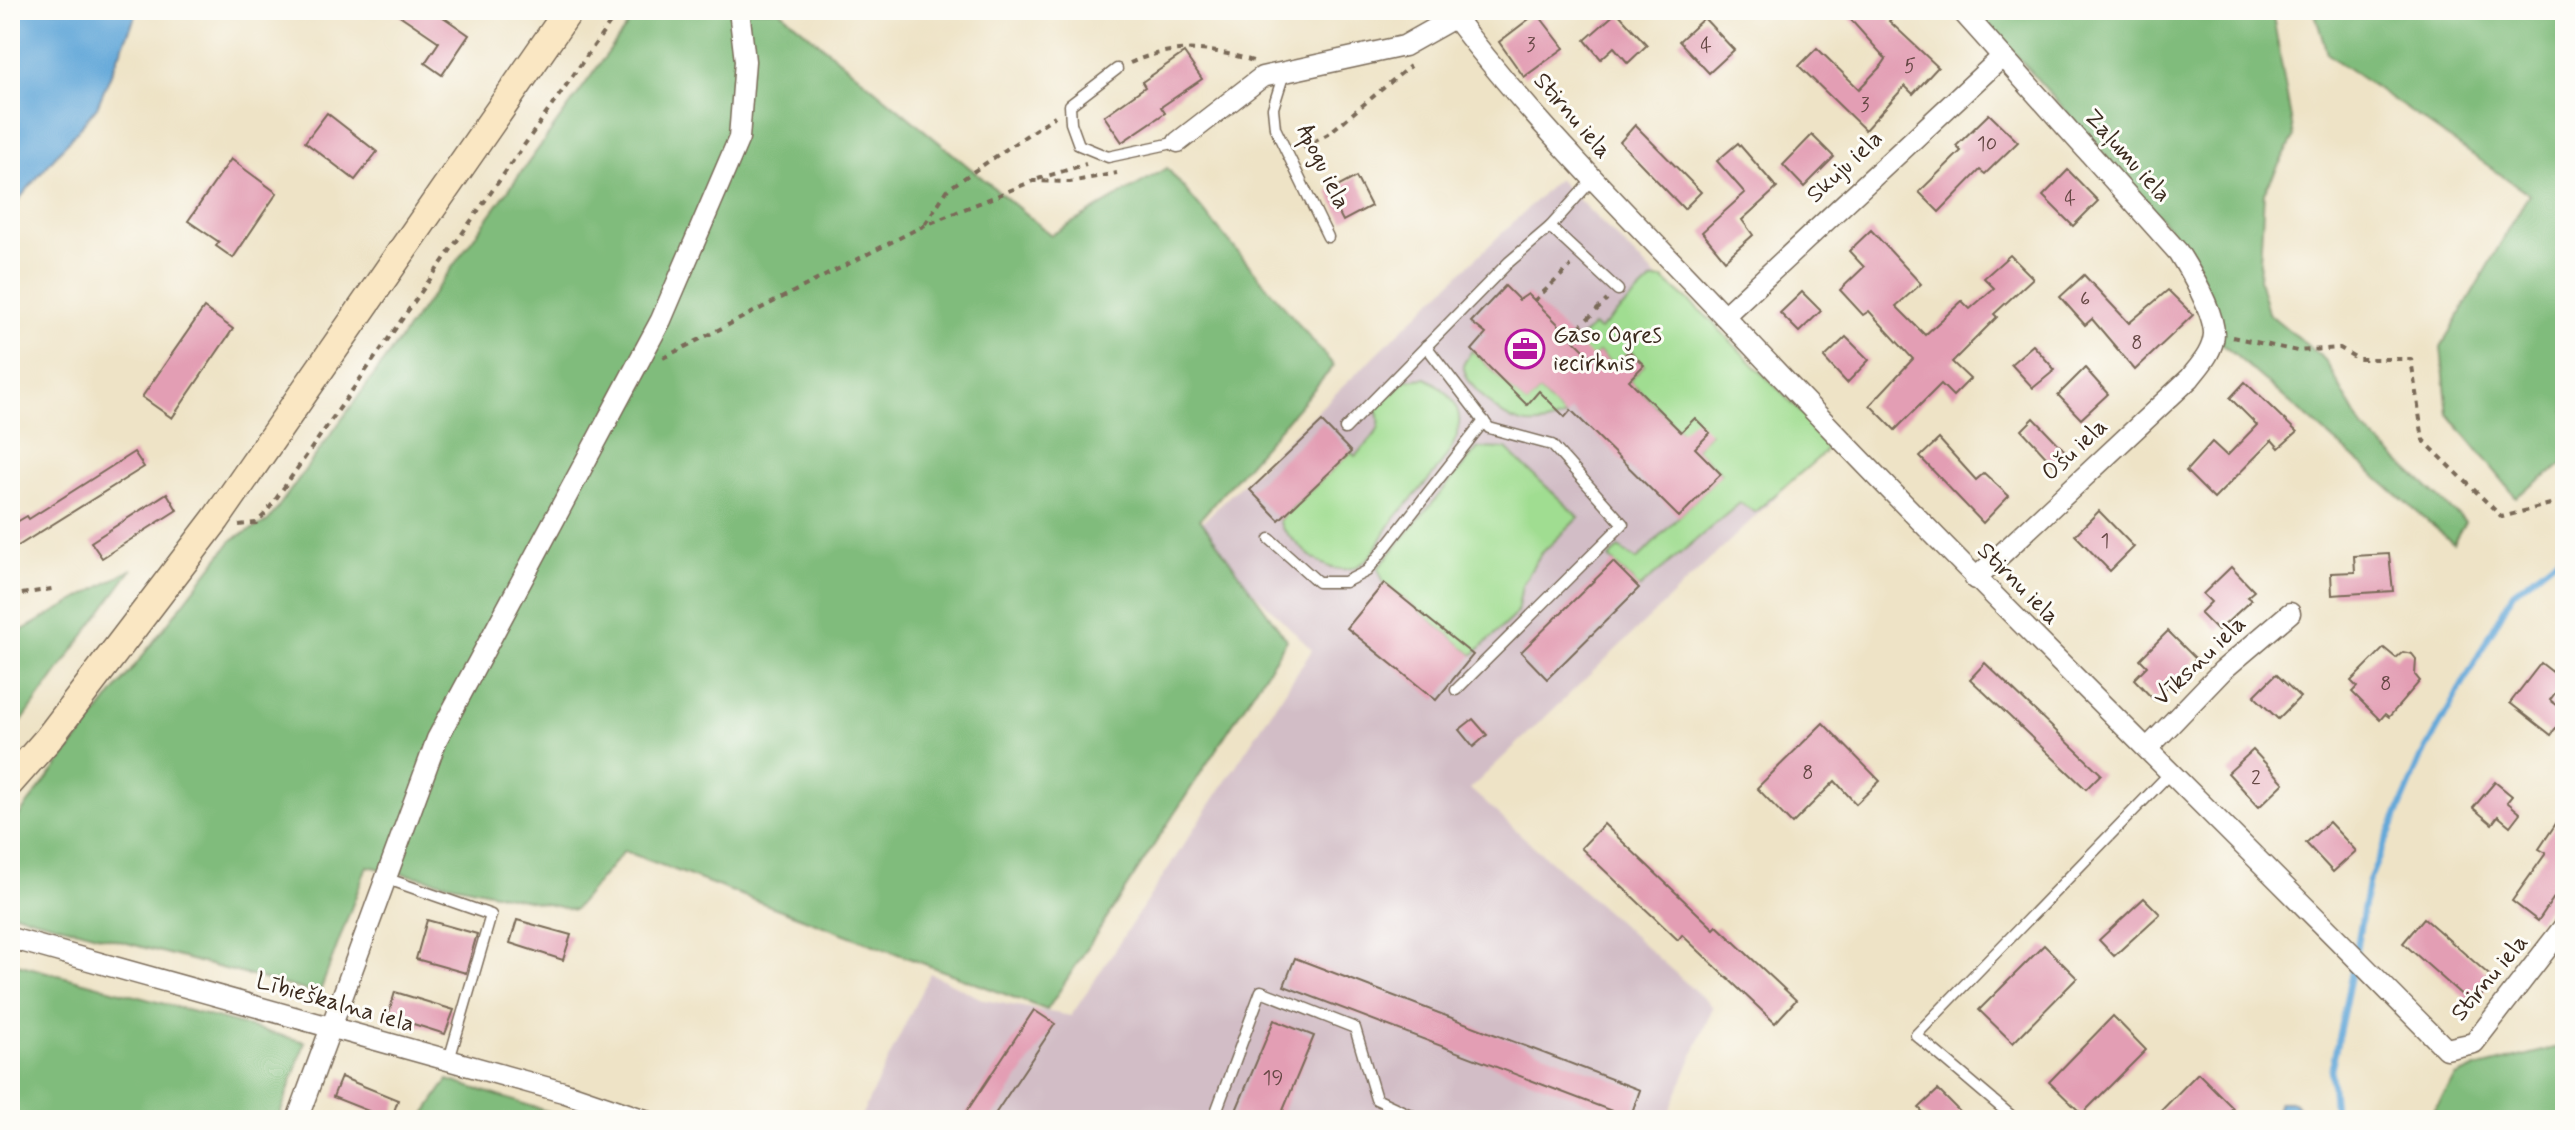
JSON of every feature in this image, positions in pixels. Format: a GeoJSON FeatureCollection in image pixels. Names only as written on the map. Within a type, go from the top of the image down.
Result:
{"type":"FeatureCollection","features":[{"type":"Feature","properties":{"kind":"main road"},"geometry":{"type":"LineString","coordinates":[[10,782],[48,739],[216,519],[569,10]]}},
{"type":"Feature","properties":{"kind":"street"},"geometry":{"type":"LineString","coordinates":[[297,1120],[437,739],[661,320],[739,138],[745,61],[739,10]]}},
{"type":"Feature","properties":{"kind":"street","name":"Zaļumu iela"},"geometry":{"type":"LineString","coordinates":[[1961,10],[2178,252],[2196,281],[2214,333]]}},
{"type":"Feature","properties":{"kind":"street"},"geometry":{"type":"LineString","coordinates":[[1178,142],[1262,77],[1404,46],[1458,13]]}},
{"type":"Feature","properties":{"kind":"street","name":"Stirnu iela"},"geometry":{"type":"LineString","coordinates":[[1458,13],[1592,180],[1975,579],[2172,771],[2446,1049],[2474,1043],[2565,925]]}},
{"type":"Feature","properties":{"kind":"street","name":"Skuju iela"},"geometry":{"type":"LineString","coordinates":[[1724,316],[2002,57]]}},
{"type":"Feature","properties":{"kind":"street","name":"Ošu iela"},"geometry":{"type":"LineString","coordinates":[[1975,579],[2190,378],[2207,356],[2214,333]]}},
{"type":"Feature","properties":{"kind":"street","name":"Vīksnu iela"},"geometry":{"type":"LineString","coordinates":[[2148,748],[2223,670],[2290,613]]}},
{"type":"Feature","properties":{"kind":"street","name":"Lībieškalna iela"},"geometry":{"type":"LineString","coordinates":[[10,938],[449,1060],[645,1120]]}},
{"type":"Feature","properties":{"kind":"lane"},"geometry":{"type":"LineString","coordinates":[[1117,69],[1070,105],[1071,123],[1079,145],[1108,157],[1178,142]]}},
{"type":"Feature","properties":{"kind":"lane","name":"Apogu iela"},"geometry":{"type":"LineString","coordinates":[[1285,71],[1273,108],[1275,128],[1328,237]]}},
{"type":"Feature","properties":{"kind":"lane"},"geometry":{"type":"LineString","coordinates":[[1345,429],[1509,262],[1550,227],[1592,180]]}},
{"type":"Feature","properties":{"kind":"lane"},"geometry":{"type":"LineString","coordinates":[[1550,227],[1618,290]]}},
{"type":"Feature","properties":{"kind":"lane"},"geometry":{"type":"LineString","coordinates":[[1426,346],[1489,428],[1552,445],[1623,524],[1456,690]]}},
{"type":"Feature","properties":{"kind":"lane"},"geometry":{"type":"LineString","coordinates":[[1270,539],[1318,582],[1345,582],[1367,571],[1484,421]]}},
{"type":"Feature","properties":{"kind":"lane"},"geometry":{"type":"LineString","coordinates":[[2016,1120],[1916,1035],[2172,771]]}},
{"type":"Feature","properties":{"kind":"lane"},"geometry":{"type":"LineString","coordinates":[[385,878],[491,915],[449,1060]]}},
{"type":"Feature","properties":{"kind":"lane"},"geometry":{"type":"LineString","coordinates":[[1213,1120],[1261,991],[1355,1028],[1376,1099],[1421,1120]]}},
{"type":"Feature","properties":{"kind":"path"},"geometry":{"type":"LineString","coordinates":[[216,519],[242,525],[256,523],[266,513],[619,10]]}},
{"type":"Feature","properties":{"kind":"path"},"geometry":{"type":"LineString","coordinates":[[1289,156],[1328,134],[1411,65],[1424,35]]}},
{"type":"Feature","properties":{"kind":"path"},"geometry":{"type":"LineString","coordinates":[[1117,69],[1148,55],[1178,48],[1224,51],[1285,71]]}},
{"type":"Feature","properties":{"kind":"path"},"geometry":{"type":"LineString","coordinates":[[923,226],[948,189],[1070,105]]}},
{"type":"Feature","properties":{"kind":"path"},"geometry":{"type":"LineString","coordinates":[[637,361],[678,353],[923,226],[1033,181],[1108,157]]}},
{"type":"Feature","properties":{"kind":"path"},"geometry":{"type":"LineString","coordinates":[[1033,181],[1102,178],[1125,170]]}},
{"type":"Feature","properties":{"kind":"path"},"geometry":{"type":"LineString","coordinates":[[1534,301],[1582,256]]}},
{"type":"Feature","properties":{"kind":"path"},"geometry":{"type":"LineString","coordinates":[[1570,336],[1618,290]]}},
{"type":"Feature","properties":{"kind":"path"},"geometry":{"type":"LineString","coordinates":[[2214,333],[2297,351],[2340,348],[2358,359],[2411,359],[2423,440],[2502,517],[2565,500]]}},
{"type":"Feature","properties":{"kind":"path"},"geometry":{"type":"LineString","coordinates":[[10,596],[52,589]]}},
{"type":"Feature","properties":{"kind":"shaded area"},"geometry":{"type":"Polygon","coordinates":[[[1558,179],[1827,448],[1470,789],[1713,1007],[1666,1120],[859,1120],[930,973],[984,1000],[1071,1016],[1312,650],[1193,531],[1558,179]]]}},
{"type":"Feature","properties":{"kind":"green space"},"geometry":{"type":"Polygon","coordinates":[[[639,10],[779,10],[1051,235],[1167,168],[1334,366],[1200,519],[1287,640],[1047,1010],[624,851],[574,910],[367,866],[319,994],[10,912],[10,827],[233,539],[268,521],[639,10]]]}},
{"type":"Feature","properties":{"kind":"green space"},"geometry":{"type":"Polygon","coordinates":[[[1976,10],[2272,10],[2294,137],[2264,192],[2259,279],[2268,313],[2325,360],[2363,428],[2465,522],[2453,543],[2222,344],[2195,257],[1976,10]]]}},
{"type":"Feature","properties":{"kind":"green space"},"geometry":{"type":"Polygon","coordinates":[[[2314,10],[2565,10],[2565,463],[2516,497],[2448,414],[2441,347],[2529,194],[2327,54],[2314,10]]]}},
{"type":"Feature","properties":{"kind":"green space"},"geometry":{"type":"Polygon","coordinates":[[[1663,279],[1704,314],[1828,440],[1824,453],[1755,512],[1740,503],[1639,588],[1609,558],[1619,548],[1637,560],[1721,473],[1695,448],[1710,433],[1681,432],[1629,380],[1644,365],[1630,351],[1614,366],[1599,352],[1587,364],[1576,342],[1593,326],[1599,330],[1652,280],[1663,279]]]}},
{"type":"Feature","properties":{"kind":"green space"},"geometry":{"type":"Polygon","coordinates":[[[1472,350],[1527,404],[1539,391],[1565,417],[1532,424],[1504,415],[1478,392],[1467,376],[1463,365],[1472,350]]]}},
{"type":"Feature","properties":{"kind":"green space"},"geometry":{"type":"Polygon","coordinates":[[[1426,378],[1448,394],[1458,411],[1459,429],[1452,448],[1364,562],[1356,567],[1337,569],[1319,562],[1295,542],[1279,520],[1351,452],[1355,456],[1371,440],[1379,423],[1376,408],[1406,380],[1426,378]]]}},
{"type":"Feature","properties":{"kind":"green space"},"geometry":{"type":"Polygon","coordinates":[[[1478,448],[1506,449],[1579,517],[1540,555],[1522,585],[1517,613],[1473,655],[1384,583],[1378,568],[1478,448]]]}},
{"type":"Feature","properties":{"kind":"green space"},"geometry":{"type":"Polygon","coordinates":[[[132,569],[10,738],[10,637],[132,569]]]}},
{"type":"Feature","properties":{"kind":"green space"},"geometry":{"type":"Polygon","coordinates":[[[10,962],[305,1042],[278,1120],[10,1120],[10,962]]]}},
{"type":"Feature","properties":{"kind":"green space"},"geometry":{"type":"Polygon","coordinates":[[[2565,1036],[2565,1120],[2427,1120],[2456,1077],[2476,1068],[2559,1047],[2565,1036]]]}},
{"type":"Feature","properties":{"kind":"green space"},"geometry":{"type":"Polygon","coordinates":[[[448,1080],[575,1120],[421,1120],[448,1080]]]}},
{"type":"Feature","properties":{"kind":"water"},"geometry":{"type":"Polygon","coordinates":[[[10,10],[138,10],[97,107],[10,210],[10,10]]]}},
{"type":"Feature","properties":{"kind":"water"},"geometry":{"type":"Polygon","coordinates":[[[2279,1102],[2293,1102],[2301,1110],[2298,1120],[2273,1120],[2279,1102]]]}},
{"type":"Feature","properties":{"kind":"building"},"geometry":{"type":"Polygon","coordinates":[[[392,10],[433,10],[469,35],[442,75],[425,63],[439,42],[392,10]]]}},
{"type":"Feature","properties":{"kind":"building"},"geometry":{"type":"Polygon","coordinates":[[[1842,10],[1901,10],[1889,21],[1938,67],[1913,94],[1905,86],[1865,130],[1799,66],[1817,48],[1859,89],[1882,65],[1886,59],[1842,10]]]}},
{"type":"Feature","properties":{"kind":"building"},"geometry":{"type":"Polygon","coordinates":[[[1617,12],[1647,45],[1628,63],[1614,47],[1601,59],[1585,40],[1617,12]]]}},
{"type":"Feature","properties":{"kind":"building"},"geometry":{"type":"Polygon","coordinates":[[[1537,13],[1564,48],[1524,77],[1499,42],[1537,13]]]}},
{"type":"Feature","properties":{"kind":"building"},"geometry":{"type":"Polygon","coordinates":[[[1704,18],[1734,50],[1709,73],[1679,41],[1704,18]]]}},
{"type":"Feature","properties":{"kind":"building"},"geometry":{"type":"Polygon","coordinates":[[[1184,53],[1202,79],[1161,107],[1165,113],[1122,142],[1104,116],[1145,87],[1142,82],[1184,53]]]}},
{"type":"Feature","properties":{"kind":"building"},"geometry":{"type":"Polygon","coordinates":[[[327,113],[377,152],[355,180],[305,142],[327,113]]]}},
{"type":"Feature","properties":{"kind":"building"},"geometry":{"type":"Polygon","coordinates":[[[1989,114],[2018,142],[1985,174],[1980,170],[1939,212],[1919,192],[1961,151],[1956,146],[1989,114]]]}},
{"type":"Feature","properties":{"kind":"building"},"geometry":{"type":"Polygon","coordinates":[[[1635,125],[1701,192],[1684,209],[1620,142],[1635,125]]]}},
{"type":"Feature","properties":{"kind":"building"},"geometry":{"type":"Polygon","coordinates":[[[1812,135],[1834,157],[1804,187],[1783,165],[1812,135]]]}},
{"type":"Feature","properties":{"kind":"building"},"geometry":{"type":"Polygon","coordinates":[[[1738,143],[1777,188],[1742,220],[1753,235],[1725,260],[1702,232],[1745,193],[1717,161],[1738,143]]]}},
{"type":"Feature","properties":{"kind":"building"},"geometry":{"type":"Polygon","coordinates":[[[231,159],[277,193],[233,258],[216,246],[219,242],[188,221],[231,159]]]}},
{"type":"Feature","properties":{"kind":"building"},"geometry":{"type":"Polygon","coordinates":[[[2068,170],[2098,201],[2073,226],[2043,196],[2068,170]]]}},
{"type":"Feature","properties":{"kind":"building"},"geometry":{"type":"Polygon","coordinates":[[[1356,177],[1371,206],[1343,221],[1328,192],[1356,177]]]}},
{"type":"Feature","properties":{"kind":"building"},"geometry":{"type":"Polygon","coordinates":[[[1871,230],[1921,284],[1896,306],[1925,335],[1962,301],[1970,309],[1994,288],[1984,278],[2010,255],[2033,278],[1994,314],[1997,317],[1952,362],[1970,379],[1953,396],[1941,384],[1895,430],[1870,405],[1913,359],[1869,311],[1863,315],[1840,290],[1864,267],[1849,251],[1871,230]]]}},
{"type":"Feature","properties":{"kind":"building"},"geometry":{"type":"Polygon","coordinates":[[[2084,275],[2129,323],[2168,290],[2193,315],[2135,370],[2092,319],[2085,325],[2060,297],[2084,275]]]}},
{"type":"Feature","properties":{"kind":"building"},"geometry":{"type":"Polygon","coordinates":[[[1505,286],[1519,300],[1528,294],[1592,358],[1599,352],[1614,366],[1629,351],[1644,365],[1629,380],[1681,432],[1695,418],[1710,433],[1695,448],[1721,474],[1679,517],[1571,410],[1565,417],[1539,391],[1527,405],[1472,350],[1486,334],[1471,322],[1505,286]]]}},
{"type":"Feature","properties":{"kind":"building"},"geometry":{"type":"Polygon","coordinates":[[[1802,292],[1821,311],[1799,332],[1780,313],[1802,292]]]}},
{"type":"Feature","properties":{"kind":"building"},"geometry":{"type":"Polygon","coordinates":[[[204,308],[233,329],[172,418],[142,397],[204,308]]]}},
{"type":"Feature","properties":{"kind":"building"},"geometry":{"type":"Polygon","coordinates":[[[1846,337],[1869,360],[1847,383],[1824,358],[1846,337]]]}},
{"type":"Feature","properties":{"kind":"building"},"geometry":{"type":"Polygon","coordinates":[[[2033,345],[2055,370],[2033,388],[2011,364],[2033,345]]]}},
{"type":"Feature","properties":{"kind":"building"},"geometry":{"type":"Polygon","coordinates":[[[2085,368],[2108,394],[2081,419],[2058,395],[2085,368]]]}},
{"type":"Feature","properties":{"kind":"building"},"geometry":{"type":"Polygon","coordinates":[[[2245,382],[2297,432],[2279,448],[2272,440],[2214,499],[2186,471],[2212,442],[2227,456],[2257,425],[2230,398],[2245,382]]]}},
{"type":"Feature","properties":{"kind":"building"},"geometry":{"type":"Polygon","coordinates":[[[2034,418],[2067,453],[2054,465],[2022,430],[2034,418]]]}},
{"type":"Feature","properties":{"kind":"building"},"geometry":{"type":"Polygon","coordinates":[[[1322,422],[1351,452],[1279,520],[1250,490],[1322,422]]]}},
{"type":"Feature","properties":{"kind":"building"},"geometry":{"type":"Polygon","coordinates":[[[1939,439],[1976,480],[1984,473],[2009,496],[1983,523],[1920,457],[1939,439]]]}},
{"type":"Feature","properties":{"kind":"building"},"geometry":{"type":"Polygon","coordinates":[[[134,452],[144,467],[10,551],[10,526],[27,516],[29,519],[134,452]]]}},
{"type":"Feature","properties":{"kind":"building"},"geometry":{"type":"Polygon","coordinates":[[[167,493],[177,510],[102,558],[91,542],[167,493]]]}},
{"type":"Feature","properties":{"kind":"building"},"geometry":{"type":"Polygon","coordinates":[[[2099,511],[2134,547],[2110,571],[2075,535],[2099,511]]]}},
{"type":"Feature","properties":{"kind":"building"},"geometry":{"type":"Polygon","coordinates":[[[2389,554],[2393,591],[2332,595],[2331,573],[2355,572],[2354,556],[2389,554]]]}},
{"type":"Feature","properties":{"kind":"building"},"geometry":{"type":"Polygon","coordinates":[[[1613,562],[1639,588],[1547,679],[1521,652],[1613,562]]]}},
{"type":"Feature","properties":{"kind":"building"},"geometry":{"type":"Polygon","coordinates":[[[2231,567],[2254,591],[2247,597],[2251,600],[2218,631],[2200,613],[2211,602],[2203,594],[2231,567]]]}},
{"type":"Feature","properties":{"kind":"building"},"geometry":{"type":"Polygon","coordinates":[[[1384,583],[1473,655],[1436,700],[1347,628],[1384,583]]]}},
{"type":"Feature","properties":{"kind":"building"},"geometry":{"type":"Polygon","coordinates":[[[2168,631],[2196,659],[2154,700],[2134,679],[2147,666],[2140,659],[2168,631]]]}},
{"type":"Feature","properties":{"kind":"building"},"geometry":{"type":"Polygon","coordinates":[[[2384,648],[2396,658],[2403,652],[2412,654],[2416,659],[2415,675],[2420,681],[2389,717],[2385,714],[2380,720],[2352,692],[2357,687],[2351,681],[2384,648]]]}},
{"type":"Feature","properties":{"kind":"building"},"geometry":{"type":"Polygon","coordinates":[[[1985,663],[2101,774],[2086,789],[1970,679],[1985,663]]]}},
{"type":"Feature","properties":{"kind":"building"},"geometry":{"type":"Polygon","coordinates":[[[2541,663],[2564,681],[2550,700],[2565,711],[2565,717],[2551,735],[2510,703],[2541,663]]]}},
{"type":"Feature","properties":{"kind":"building"},"geometry":{"type":"Polygon","coordinates":[[[2276,674],[2300,697],[2278,719],[2254,696],[2276,674]]]}},
{"type":"Feature","properties":{"kind":"building"},"geometry":{"type":"Polygon","coordinates":[[[1473,719],[1487,735],[1473,747],[1459,730],[1473,719]]]}},
{"type":"Feature","properties":{"kind":"building"},"geometry":{"type":"Polygon","coordinates":[[[1823,723],[1880,781],[1856,804],[1835,781],[1792,824],[1757,788],[1823,723]]]}},
{"type":"Feature","properties":{"kind":"building"},"geometry":{"type":"Polygon","coordinates":[[[2253,750],[2284,783],[2259,807],[2228,773],[2253,750]]]}},
{"type":"Feature","properties":{"kind":"building"},"geometry":{"type":"Polygon","coordinates":[[[2495,782],[2512,796],[2507,802],[2520,813],[2510,826],[2498,816],[2492,824],[2473,808],[2495,782]]]}},
{"type":"Feature","properties":{"kind":"building"},"geometry":{"type":"Polygon","coordinates":[[[2565,810],[2565,881],[2538,921],[2512,901],[2546,853],[2539,849],[2565,810]]]}},
{"type":"Feature","properties":{"kind":"building"},"geometry":{"type":"Polygon","coordinates":[[[2329,822],[2356,851],[2333,872],[2306,843],[2329,822]]]}},
{"type":"Feature","properties":{"kind":"building"},"geometry":{"type":"Polygon","coordinates":[[[1604,824],[1714,929],[1717,926],[1796,1000],[1775,1023],[1682,935],[1678,940],[1581,848],[1604,824]]]}},
{"type":"Feature","properties":{"kind":"building"},"geometry":{"type":"Polygon","coordinates":[[[2144,898],[2160,914],[2114,956],[2099,940],[2144,898]]]}},
{"type":"Feature","properties":{"kind":"building"},"geometry":{"type":"Polygon","coordinates":[[[2424,918],[2495,980],[2473,1005],[2403,943],[2424,918]]]}},
{"type":"Feature","properties":{"kind":"building"},"geometry":{"type":"Polygon","coordinates":[[[427,920],[477,934],[466,973],[416,959],[427,920]]]}},
{"type":"Feature","properties":{"kind":"building"},"geometry":{"type":"Polygon","coordinates":[[[517,920],[571,935],[563,960],[510,943],[517,920]]]}},
{"type":"Feature","properties":{"kind":"building"},"geometry":{"type":"Polygon","coordinates":[[[2044,945],[2077,978],[2013,1043],[1979,1010],[2044,945]]]}},
{"type":"Feature","properties":{"kind":"building"},"geometry":{"type":"Polygon","coordinates":[[[1295,958],[1640,1090],[1630,1118],[1284,986],[1295,958]]]}},
{"type":"Feature","properties":{"kind":"building"},"geometry":{"type":"Polygon","coordinates":[[[395,992],[454,1010],[445,1034],[388,1016],[395,992]]]}},
{"type":"Feature","properties":{"kind":"building"},"geometry":{"type":"Polygon","coordinates":[[[1034,1010],[1055,1024],[991,1120],[961,1120],[1034,1010]]]}},
{"type":"Feature","properties":{"kind":"building"},"geometry":{"type":"Polygon","coordinates":[[[2113,1016],[2146,1050],[2082,1114],[2049,1082],[2113,1016]]]}},
{"type":"Feature","properties":{"kind":"building"},"geometry":{"type":"Polygon","coordinates":[[[1274,1020],[1314,1036],[1279,1120],[1232,1120],[1274,1020]]]}},
{"type":"Feature","properties":{"kind":"building"},"geometry":{"type":"Polygon","coordinates":[[[2198,1073],[2233,1108],[2221,1120],[2152,1120],[2198,1073]]]}},
{"type":"Feature","properties":{"kind":"building"},"geometry":{"type":"Polygon","coordinates":[[[341,1077],[398,1100],[391,1120],[333,1097],[341,1077]]]}},
{"type":"Feature","properties":{"kind":"building"},"geometry":{"type":"Polygon","coordinates":[[[1938,1090],[1968,1120],[1931,1120],[1919,1108],[1938,1090]]]}},
{"type":"Feature","properties":{"kind":"waterway"},"geometry":{"type":"LineString","coordinates":[[2356,951],[2368,883],[2421,759],[2513,593],[2565,552]]}},
{"type":"Feature","properties":{"kind":"waterway"},"geometry":{"type":"LineString","coordinates":[[2335,1120],[2331,1071],[2354,962]]}},
{"type":"Feature","properties":{"kind":"place","name":"Gaso Ogres iecirknis"},"geometry":{"type":"Point","coordinates":[1525,349]}}]}
